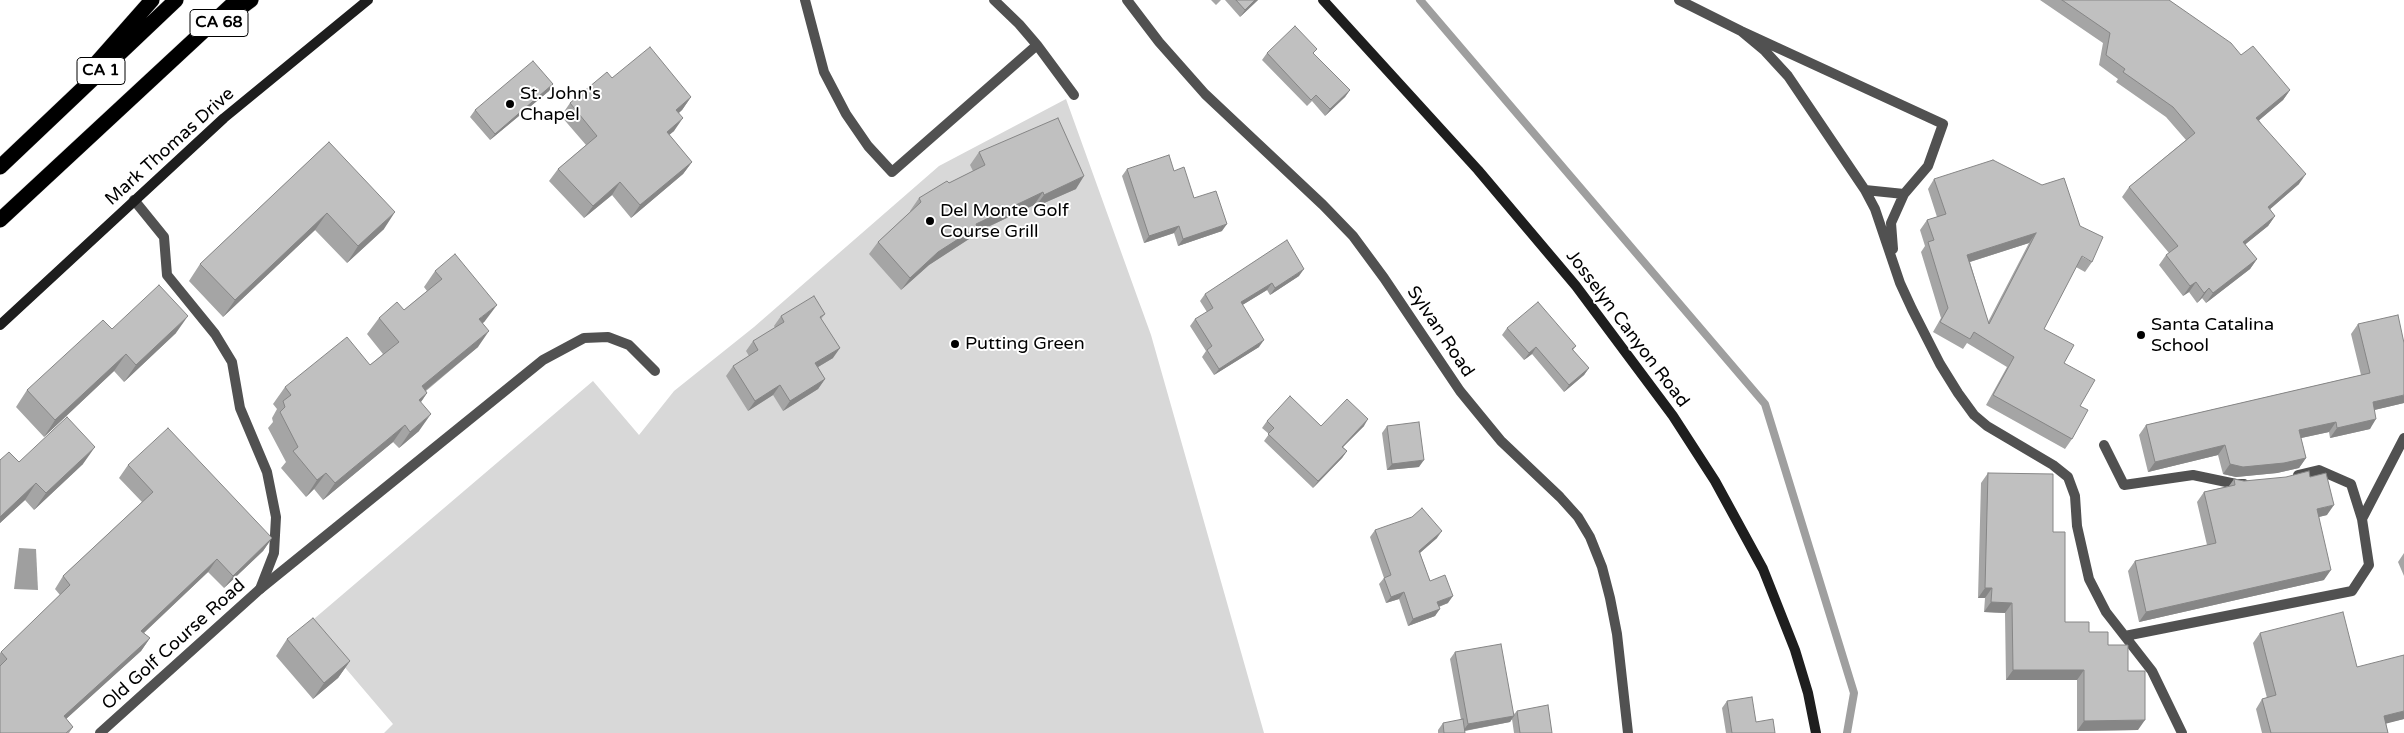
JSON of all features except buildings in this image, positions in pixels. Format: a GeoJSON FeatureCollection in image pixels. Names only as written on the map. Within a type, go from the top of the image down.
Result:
{"type":"FeatureCollection","features":[{"type":"Feature","properties":{"kind":"highway"},"geometry":{"type":"LineString","coordinates":[[27,142],[152,0]]}},
{"type":"Feature","properties":{"kind":"highway","name":"CA 1"},"geometry":{"type":"LineString","coordinates":[[0,167],[176,0]]}},
{"type":"Feature","properties":{"kind":"highway","name":"CA 1"},"geometry":{"type":"LineString","coordinates":[[0,220],[237,0]]}},
{"type":"Feature","properties":{"kind":"highway","name":"CA 68"},"geometry":{"type":"LineString","coordinates":[[186,46],[252,0]]}},
{"type":"Feature","properties":{"kind":"street","name":"Mark Thomas Drive"},"geometry":{"type":"LineString","coordinates":[[0,325],[134,200],[264,83],[368,0]]}},
{"type":"Feature","properties":{"kind":"street"},"geometry":{"type":"LineString","coordinates":[[805,0],[824,72],[851,122],[868,146],[892,172],[1037,45]]}},
{"type":"Feature","properties":{"kind":"street"},"geometry":{"type":"LineString","coordinates":[[994,0],[1037,45],[1074,95]]}},
{"type":"Feature","properties":{"kind":"street","name":"Sylvan Road"},"geometry":{"type":"LineString","coordinates":[[1127,0],[1205,94],[1323,205],[1353,236],[1384,278],[1460,391],[1501,441],[1560,497],[1578,517],[1590,537],[1602,567],[1610,598],[1628,733]]}},
{"type":"Feature","properties":{"kind":"street","name":"Josselyn Canyon Road"},"geometry":{"type":"LineString","coordinates":[[1322,0],[1478,170],[1576,286],[1673,416],[1719,488],[1763,569],[1795,650],[1808,693],[1816,733]]}},
{"type":"Feature","properties":{"kind":"street"},"geometry":{"type":"LineString","coordinates":[[1679,0],[1740,31],[1943,124],[1928,166],[1904,194],[1891,223],[1894,262]]}},
{"type":"Feature","properties":{"kind":"street"},"geometry":{"type":"LineString","coordinates":[[1740,31],[1765,51],[1788,76],[1865,190],[1875,209],[1900,283],[1927,342],[1958,393],[1974,415],[1986,426],[2053,465],[2068,477],[2075,496],[2077,526],[2089,579],[2106,612],[2152,672],[2171,707],[2182,733]]}},
{"type":"Feature","properties":{"kind":"street"},"geometry":{"type":"LineString","coordinates":[[1865,190],[1904,194]]}},
{"type":"Feature","properties":{"kind":"street","name":"Old Golf Course Road"},"geometry":{"type":"LineString","coordinates":[[100,733],[260,589],[274,553],[276,516],[267,472],[240,408],[232,362],[215,334],[166,275],[164,237],[134,200]]}},
{"type":"Feature","properties":{"kind":"street"},"geometry":{"type":"LineString","coordinates":[[260,589],[543,360],[584,338],[608,336],[629,345],[655,371]]}},
{"type":"Feature","properties":{"kind":"street"},"geometry":{"type":"LineString","coordinates":[[2362,519],[2404,438]]}},
{"type":"Feature","properties":{"kind":"street"},"geometry":{"type":"LineString","coordinates":[[2104,445],[2124,485],[2193,475],[2236,484],[2253,482]]}},
{"type":"Feature","properties":{"kind":"street"},"geometry":{"type":"LineString","coordinates":[[2126,636],[2352,591],[2369,565],[2362,519],[2351,484],[2319,470],[2286,478]]}},
{"type":"Feature","properties":{"kind":"shaded area"},"geometry":{"type":"Polygon","coordinates":[[[1066,99],[1151,335],[1264,733],[384,733],[393,724],[308,624],[593,381],[639,435],[674,391],[754,327],[939,166],[1066,99]]]}},
{"type":"Feature","properties":{"kind":"shaded area"},"geometry":{"type":"Polygon","coordinates":[[[19,548],[36,549],[38,590],[14,589],[19,548]]]}},
{"type":"Feature","properties":{"kind":"waterway"},"geometry":{"type":"LineString","coordinates":[[1420,0],[1765,404],[1854,693],[1847,733]]}},
{"type":"Feature","properties":{"kind":"place","name":"St. John's Chapel"},"geometry":{"type":"Point","coordinates":[510,104]}},
{"type":"Feature","properties":{"kind":"place","name":"Del Monte Golf Course Grill"},"geometry":{"type":"Point","coordinates":[930,221]}},
{"type":"Feature","properties":{"kind":"place","name":"Santa Catalina School"},"geometry":{"type":"Point","coordinates":[2141,335]}},
{"type":"Feature","properties":{"kind":"place","name":"Putting Green"},"geometry":{"type":"Point","coordinates":[955,344]}}]}
